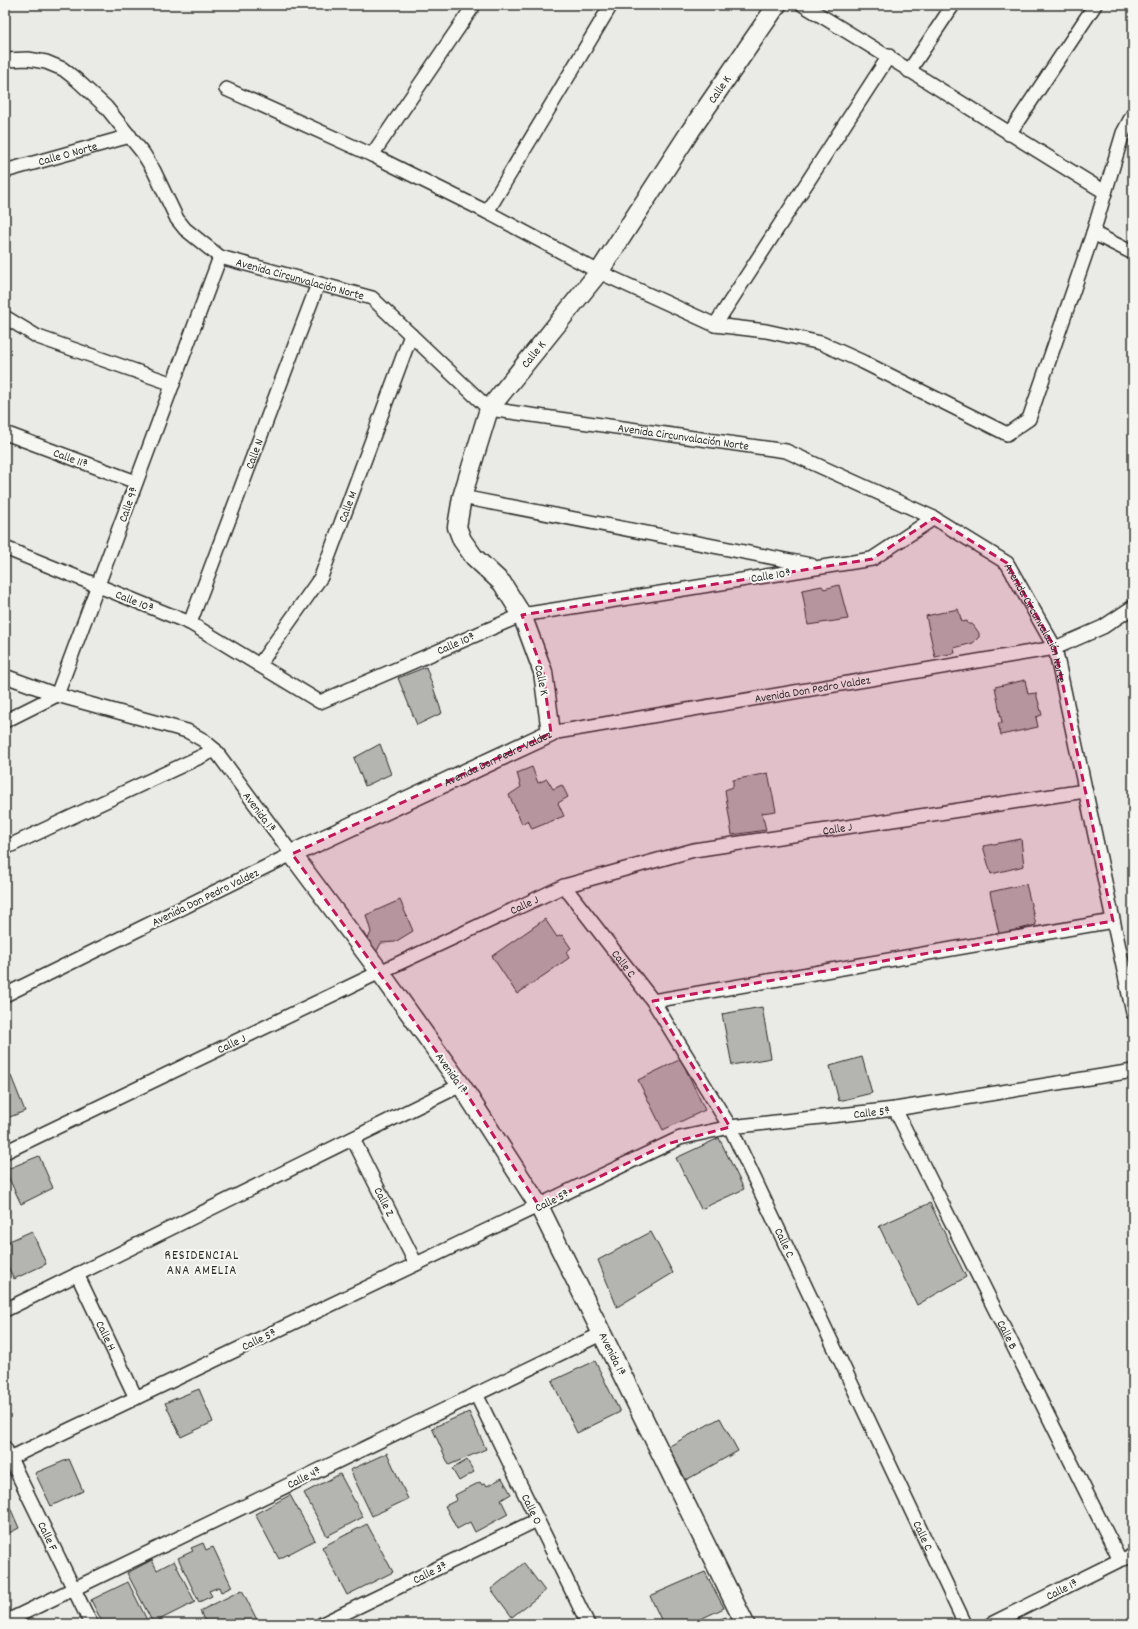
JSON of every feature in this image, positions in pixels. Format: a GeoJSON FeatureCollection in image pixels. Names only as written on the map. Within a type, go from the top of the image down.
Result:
{"type":"FeatureCollection","features":[{"type":"Feature","properties":{"kind":"street"},"geometry":{"type":"LineString","coordinates":[[372,155],[474,5]]}},
{"type":"Feature","properties":{"kind":"street"},"geometry":{"type":"LineString","coordinates":[[487,212],[611,5]]}},
{"type":"Feature","properties":{"kind":"street","name":"Calle K"},"geometry":{"type":"LineString","coordinates":[[551,733],[543,672],[522,615],[502,583],[474,557],[462,540],[458,527],[462,497],[489,409],[599,272],[691,130],[777,5]]}},
{"type":"Feature","properties":{"kind":"street"},"geometry":{"type":"LineString","coordinates":[[804,5],[889,56],[908,71],[1009,134],[1106,192]]}},
{"type":"Feature","properties":{"kind":"street"},"geometry":{"type":"LineString","coordinates":[[908,71],[953,5]]}},
{"type":"Feature","properties":{"kind":"street"},"geometry":{"type":"LineString","coordinates":[[1009,134],[1095,5]]}},
{"type":"Feature","properties":{"kind":"street"},"geometry":{"type":"LineString","coordinates":[[715,325],[889,56]]}},
{"type":"Feature","properties":{"kind":"street","name":"Avenida Circunvalación Norte"},"geometry":{"type":"LineString","coordinates":[[5,60],[28,59],[46,62],[63,69],[77,80],[106,107],[130,136],[154,171],[177,219],[185,229],[220,257],[372,298],[489,409],[786,451],[934,518],[1008,563],[1055,648],[1133,1013]]}},
{"type":"Feature","properties":{"kind":"street"},"geometry":{"type":"LineString","coordinates":[[226,88],[372,155],[487,212],[599,272],[715,325],[766,331],[820,343],[863,362],[1007,434],[1029,419],[1093,232],[1123,133],[1133,114]]}},
{"type":"Feature","properties":{"kind":"street","name":"Calle O Norte"},"geometry":{"type":"LineString","coordinates":[[5,171],[130,136]]}},
{"type":"Feature","properties":{"kind":"street"},"geometry":{"type":"LineString","coordinates":[[1093,232],[1133,253]]}},
{"type":"Feature","properties":{"kind":"street","name":"Calle 9ª"},"geometry":{"type":"LineString","coordinates":[[57,695],[220,257]]}},
{"type":"Feature","properties":{"kind":"street","name":"Calle N"},"geometry":{"type":"LineString","coordinates":[[190,623],[318,284]]}},
{"type":"Feature","properties":{"kind":"street"},"geometry":{"type":"LineString","coordinates":[[5,317],[38,337],[174,384]]}},
{"type":"Feature","properties":{"kind":"street","name":"Calle M"},"geometry":{"type":"LineString","coordinates":[[259,665],[321,577],[411,335]]}},
{"type":"Feature","properties":{"kind":"street","name":"Calle 11ª"},"geometry":{"type":"LineString","coordinates":[[5,434],[136,482]]}},
{"type":"Feature","properties":{"kind":"street"},"geometry":{"type":"LineString","coordinates":[[462,497],[821,567]]}},
{"type":"Feature","properties":{"kind":"street","name":"Calle 10ª"},"geometry":{"type":"LineString","coordinates":[[5,548],[190,623],[320,702],[522,615],[872,559],[934,518]]}},
{"type":"Feature","properties":{"kind":"street","name":"Avenida Don Pedro Valdez"},"geometry":{"type":"LineString","coordinates":[[5,995],[292,854],[551,733],[1055,648],[1103,627],[1133,607]]}},
{"type":"Feature","properties":{"kind":"street","name":"Avenida 1ª"},"geometry":{"type":"LineString","coordinates":[[5,676],[57,695],[187,731],[203,740],[215,750],[380,972],[460,1085],[539,1206],[603,1333],[745,1624]]}},
{"type":"Feature","properties":{"kind":"street"},"geometry":{"type":"LineString","coordinates":[[5,721],[57,695]]}},
{"type":"Feature","properties":{"kind":"street"},"geometry":{"type":"LineString","coordinates":[[5,848],[215,750]]}},
{"type":"Feature","properties":{"kind":"street","name":"Calle J"},"geometry":{"type":"LineString","coordinates":[[5,1152],[380,972],[564,886],[694,850],[1086,791]]}},
{"type":"Feature","properties":{"kind":"street","name":"Calle C"},"geometry":{"type":"LineString","coordinates":[[564,886],[653,1002],[730,1126],[965,1624]]}},
{"type":"Feature","properties":{"kind":"street"},"geometry":{"type":"LineString","coordinates":[[653,1002],[1113,921]]}},
{"type":"Feature","properties":{"kind":"street","name":"Calle 5ª"},"geometry":{"type":"LineString","coordinates":[[7,1453],[136,1398],[667,1144],[692,1135],[730,1126],[895,1109],[1133,1071]]}},
{"type":"Feature","properties":{"kind":"street"},"geometry":{"type":"LineString","coordinates":[[5,1310],[354,1139],[460,1085]]}},
{"type":"Feature","properties":{"kind":"street","name":"Calle B"},"geometry":{"type":"LineString","coordinates":[[895,1109],[1120,1560]]}},
{"type":"Feature","properties":{"kind":"street","name":"Calle Z"},"geometry":{"type":"LineString","coordinates":[[354,1139],[416,1264]]}},
{"type":"Feature","properties":{"kind":"street","name":"Calle H"},"geometry":{"type":"LineString","coordinates":[[77,1274],[136,1398]]}},
{"type":"Feature","properties":{"kind":"street","name":"Calle 4ª"},"geometry":{"type":"LineString","coordinates":[[5,1622],[603,1333]]}},
{"type":"Feature","properties":{"kind":"street","name":"Calle O"},"geometry":{"type":"LineString","coordinates":[[476,1394],[588,1624]]}},
{"type":"Feature","properties":{"kind":"street","name":"Calle F"},"geometry":{"type":"LineString","coordinates":[[7,1453],[91,1624]]}},
{"type":"Feature","properties":{"kind":"street","name":"Calle 3ª"},"geometry":{"type":"LineString","coordinates":[[322,1624],[537,1520]]}},
{"type":"Feature","properties":{"kind":"street","name":"Calle 1ª"},"geometry":{"type":"LineString","coordinates":[[991,1624],[1120,1560],[1133,1556]]}},
{"type":"Feature","properties":{"kind":"highlighted area"},"geometry":{"type":"Polygon","coordinates":[[[934,518],[1007,563],[1055,648],[1113,921],[653,1001],[730,1127],[667,1144],[539,1206],[461,1085],[292,854],[551,733],[543,672],[522,615],[872,559],[934,518]]]}},
{"type":"Feature","properties":{"kind":"building"},"geometry":{"type":"Polygon","coordinates":[[[839,585],[848,619],[808,625],[802,590],[822,586],[824,589],[839,585]]]}},
{"type":"Feature","properties":{"kind":"building"},"geometry":{"type":"Polygon","coordinates":[[[958,609],[962,622],[967,621],[968,624],[972,624],[979,633],[979,637],[973,643],[954,648],[955,653],[935,657],[926,616],[958,609]]]}},
{"type":"Feature","properties":{"kind":"building"},"geometry":{"type":"Polygon","coordinates":[[[426,667],[442,713],[417,725],[398,678],[426,667]]]}},
{"type":"Feature","properties":{"kind":"building"},"geometry":{"type":"Polygon","coordinates":[[[1025,680],[1028,694],[1036,693],[1042,715],[1036,717],[1038,727],[1001,735],[998,723],[1002,723],[995,687],[1025,680]]]}},
{"type":"Feature","properties":{"kind":"building"},"geometry":{"type":"Polygon","coordinates":[[[380,744],[391,774],[365,786],[354,758],[380,744]]]}},
{"type":"Feature","properties":{"kind":"building"},"geometry":{"type":"Polygon","coordinates":[[[532,767],[538,783],[547,779],[553,789],[562,785],[568,797],[558,803],[564,816],[532,829],[528,820],[522,824],[509,795],[521,787],[517,773],[532,767]]]}},
{"type":"Feature","properties":{"kind":"building"},"geometry":{"type":"Polygon","coordinates":[[[768,773],[776,811],[762,813],[766,830],[732,835],[725,790],[733,787],[733,780],[768,773]]]}},
{"type":"Feature","properties":{"kind":"building"},"geometry":{"type":"Polygon","coordinates":[[[1021,839],[1024,866],[991,874],[983,846],[1021,839]]]}},
{"type":"Feature","properties":{"kind":"building"},"geometry":{"type":"Polygon","coordinates":[[[1026,884],[1036,925],[999,934],[990,892],[1026,884]]]}},
{"type":"Feature","properties":{"kind":"building"},"geometry":{"type":"Polygon","coordinates":[[[400,900],[413,931],[395,942],[381,943],[376,953],[365,946],[371,932],[366,915],[400,900]]]}},
{"type":"Feature","properties":{"kind":"building"},"geometry":{"type":"Polygon","coordinates":[[[545,919],[557,937],[562,935],[571,948],[566,952],[569,958],[517,994],[492,956],[545,919]]]}},
{"type":"Feature","properties":{"kind":"building"},"geometry":{"type":"Polygon","coordinates":[[[762,1007],[771,1058],[732,1065],[722,1014],[762,1007]]]}},
{"type":"Feature","properties":{"kind":"building"},"geometry":{"type":"Polygon","coordinates":[[[862,1057],[872,1093],[839,1101],[830,1066],[862,1057]]]}},
{"type":"Feature","properties":{"kind":"building"},"geometry":{"type":"Polygon","coordinates":[[[681,1059],[705,1110],[663,1130],[638,1080],[681,1059]]]}},
{"type":"Feature","properties":{"kind":"building"},"geometry":{"type":"Polygon","coordinates":[[[11,1076],[25,1111],[5,1119],[5,1078],[11,1076]]]}},
{"type":"Feature","properties":{"kind":"building"},"geometry":{"type":"Polygon","coordinates":[[[719,1138],[744,1189],[701,1209],[676,1158],[719,1138]]]}},
{"type":"Feature","properties":{"kind":"building"},"geometry":{"type":"Polygon","coordinates":[[[39,1156],[53,1188],[21,1204],[5,1170],[39,1156]]]}},
{"type":"Feature","properties":{"kind":"building"},"geometry":{"type":"Polygon","coordinates":[[[5,1203],[9,1213],[5,1215],[5,1203]]]}},
{"type":"Feature","properties":{"kind":"building"},"geometry":{"type":"Polygon","coordinates":[[[930,1203],[966,1277],[917,1305],[879,1226],[930,1203]]]}},
{"type":"Feature","properties":{"kind":"building"},"geometry":{"type":"Polygon","coordinates":[[[32,1231],[46,1264],[14,1279],[5,1261],[5,1243],[32,1231]]]}},
{"type":"Feature","properties":{"kind":"building"},"geometry":{"type":"Polygon","coordinates":[[[651,1232],[673,1273],[617,1307],[598,1260],[651,1232]]]}},
{"type":"Feature","properties":{"kind":"building"},"geometry":{"type":"Polygon","coordinates":[[[595,1361],[620,1412],[577,1433],[552,1381],[595,1361]]]}},
{"type":"Feature","properties":{"kind":"building"},"geometry":{"type":"Polygon","coordinates":[[[199,1389],[213,1422],[181,1437],[165,1403],[199,1389]]]}},
{"type":"Feature","properties":{"kind":"building"},"geometry":{"type":"Polygon","coordinates":[[[469,1412],[486,1449],[449,1465],[432,1428],[469,1412]]]}},
{"type":"Feature","properties":{"kind":"building"},"geometry":{"type":"Polygon","coordinates":[[[720,1418],[738,1451],[686,1480],[668,1447],[720,1418]]]}},
{"type":"Feature","properties":{"kind":"building"},"geometry":{"type":"Polygon","coordinates":[[[387,1453],[408,1499],[372,1516],[350,1470],[387,1453]]]}},
{"type":"Feature","properties":{"kind":"building"},"geometry":{"type":"Polygon","coordinates":[[[69,1459],[83,1491],[51,1506],[35,1473],[69,1459]]]}},
{"type":"Feature","properties":{"kind":"building"},"geometry":{"type":"Polygon","coordinates":[[[467,1460],[474,1472],[459,1481],[452,1469],[467,1460]]]}},
{"type":"Feature","properties":{"kind":"building"},"geometry":{"type":"Polygon","coordinates":[[[340,1474],[363,1517],[327,1536],[304,1493],[340,1474]]]}},
{"type":"Feature","properties":{"kind":"building"},"geometry":{"type":"Polygon","coordinates":[[[502,1478],[511,1494],[501,1500],[508,1514],[475,1532],[470,1522],[457,1529],[445,1506],[457,1500],[455,1495],[480,1482],[482,1485],[485,1483],[487,1486],[502,1478]]]}},
{"type":"Feature","properties":{"kind":"building"},"geometry":{"type":"Polygon","coordinates":[[[290,1495],[315,1540],[279,1559],[255,1514],[290,1495]]]}},
{"type":"Feature","properties":{"kind":"building"},"geometry":{"type":"Polygon","coordinates":[[[5,1496],[19,1528],[5,1535],[5,1496]]]}},
{"type":"Feature","properties":{"kind":"building"},"geometry":{"type":"Polygon","coordinates":[[[367,1524],[393,1572],[347,1595],[322,1547],[367,1524]]]}},
{"type":"Feature","properties":{"kind":"building"},"geometry":{"type":"Polygon","coordinates":[[[203,1543],[206,1550],[213,1547],[232,1587],[221,1592],[219,1587],[209,1591],[212,1596],[199,1602],[178,1558],[193,1551],[191,1548],[203,1543]]]}},
{"type":"Feature","properties":{"kind":"building"},"geometry":{"type":"Polygon","coordinates":[[[152,1560],[157,1570],[174,1561],[195,1602],[153,1623],[127,1573],[152,1560]]]}},
{"type":"Feature","properties":{"kind":"building"},"geometry":{"type":"Polygon","coordinates":[[[524,1563],[545,1591],[512,1617],[491,1589],[524,1563]]]}},
{"type":"Feature","properties":{"kind":"building"},"geometry":{"type":"Polygon","coordinates":[[[705,1572],[724,1608],[690,1624],[663,1624],[650,1596],[705,1572]]]}},
{"type":"Feature","properties":{"kind":"building"},"geometry":{"type":"Polygon","coordinates":[[[128,1582],[149,1624],[103,1624],[91,1600],[128,1582]]]}},
{"type":"Feature","properties":{"kind":"building"},"geometry":{"type":"Polygon","coordinates":[[[242,1590],[259,1624],[206,1624],[200,1611],[242,1590]]]}},
{"type":"Feature","properties":{"kind":"building"},"geometry":{"type":"Polygon","coordinates":[[[726,1617],[730,1624],[706,1624],[726,1617]]]}},
{"type":"Feature","properties":{"kind":"building"},"geometry":{"type":"Polygon","coordinates":[[[805,1619],[808,1624],[797,1624],[805,1619]]]}},
{"type":"Feature","properties":{"kind":"district","name":"RESIDENCIAL ANA AMELIA"},"geometry":{"type":"Point","coordinates":[202,1262]}}]}
